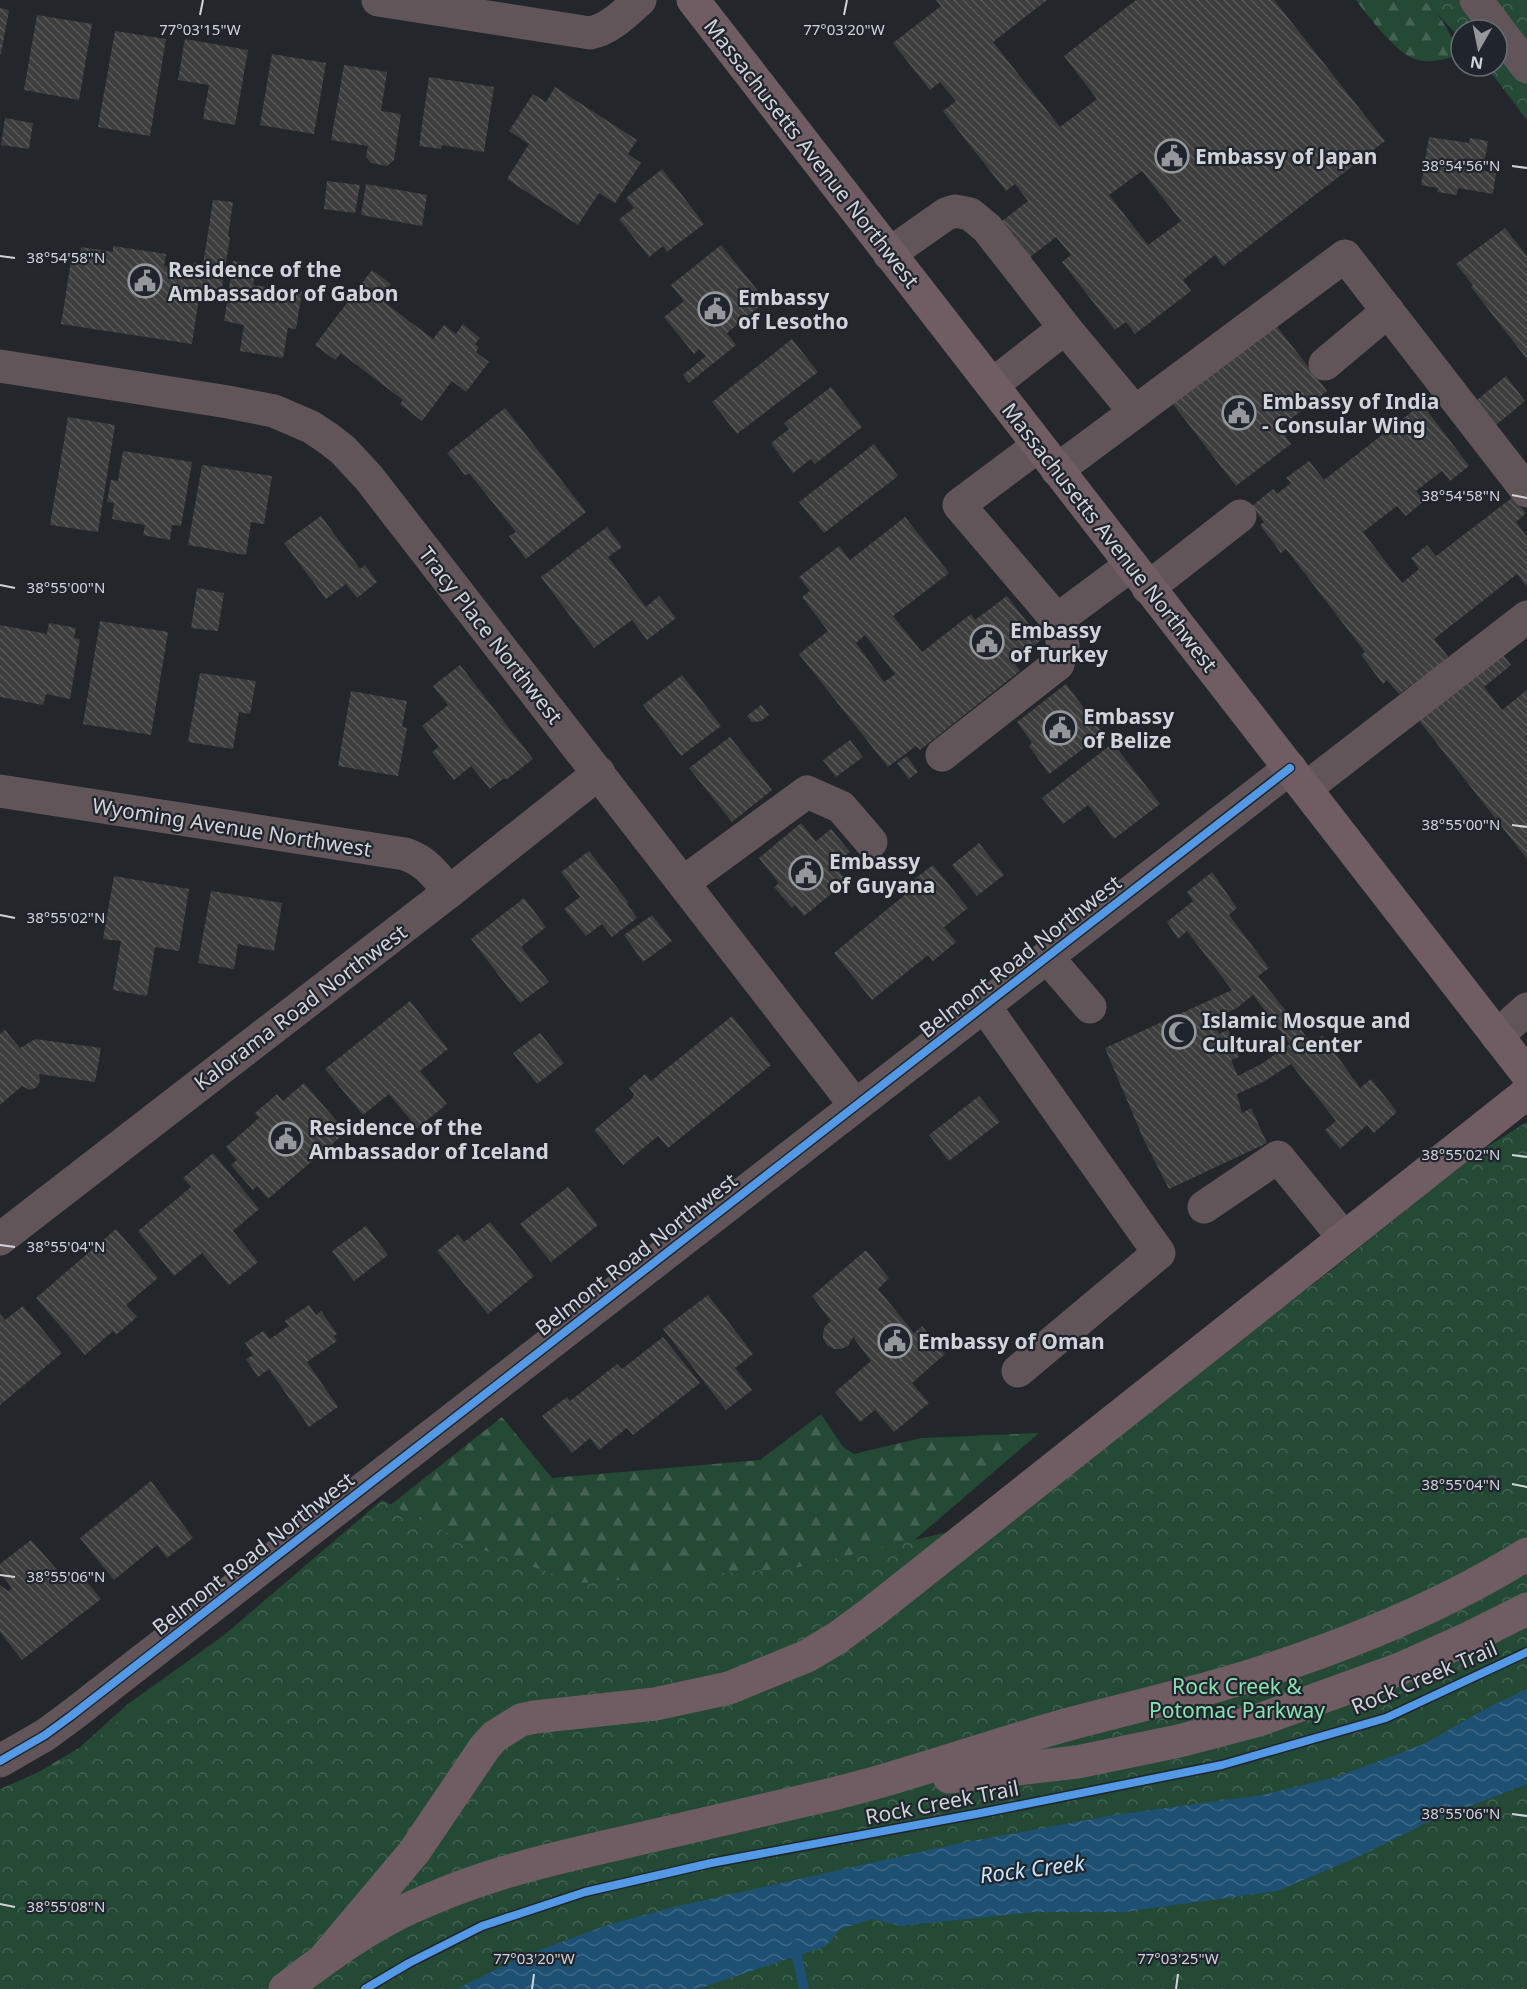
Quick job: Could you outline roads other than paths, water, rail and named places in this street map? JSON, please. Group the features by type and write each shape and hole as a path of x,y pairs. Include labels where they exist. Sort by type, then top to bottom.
{"main road":[{"name":"Massachusetts Avenue Northwest","path":"693,0 1527,1074"},
{"path":"324,1959 414,1852 495,1736 521,1720 535,1717 655,1704 729,1688 807,1656 837,1638 1527,1093"},
{"path":"285,1989 324,1959 374,1927 423,1901 510,1870 870,1786 1071,1723 1212,1687 1341,1643 1459,1592 1527,1554"},
{"path":"870,1786 1077,1762 1179,1741 1259,1720 1400,1669 1527,1609"}],"street":[{"path":"378,0 590,33 608,27 640,0"},
{"path":"1476,0 1527,67"},
{"path":"889,254 946,214 955,211 970,214 987,228 1065,328 1135,412"},
{"path":"942,755 1058,664 1063,645 1057,620 959,505 1135,412 1345,256 1527,491"},
{"path":"1325,364 1388,310"},
{"path":"992,386 1065,328"},
{"name":"Tracy Place Northwest","path":"0,366 251,406 293,418 330,439 344,450 369,478 599,772 855,1105"},
{"path":"1057,620 1139,577 1240,516"},
{"name":"Belmont Road Northwest","path":"0,1761 45,1735 81,1709 1047,957 1527,617"},
{"name":"Kalorama Road Northwest","path":"0,1239 449,892 599,772"},
{"name":"Wyoming Avenue Northwest","path":"0,790 405,854 418,858 425,864 449,892"},
{"path":"684,882 807,792 841,807 871,842"},
{"path":"1047,957 1090,1007"},
{"path":"985,1007 1159,1254 1018,1371"},
{"path":"1497,1036 1527,1009"},
{"path":"1204,1207 1278,1156 1344,1238"}],"water":[{"name":"Rock Creek","path":"1527,1689 1527,1784 1426,1823 1362,1855 1277,1891 1123,1912 1033,1912 900,1926 873,1919 840,1929 826,1946 698,1989 457,1989 523,1956 608,1925 674,1907 956,1844 1114,1815 1263,1795 1339,1776 1424,1744 1489,1707"}],"waterway":[{"path":"796,1945 804,1989"}],"place":[{"name":"Embassy of Japan","path":"1172,156"},
{"name":"Residence of the Ambassador of Gabon","path":"145,281"},
{"name":"Embassy of Lesotho","path":"715,309"},
{"name":"Embassy of India - Consular Wing","path":"1239,413"},
{"name":"Embassy of Turkey","path":"987,642"},
{"name":"Embassy of Belize","path":"1060,728"},
{"name":"Embassy of Guyana","path":"806,873"},
{"name":"Islamic Mosque and Cultural Center","path":"1179,1032"},
{"name":"Residence of the Ambassador of Iceland","path":"286,1139"},
{"name":"Embassy of Oman","path":"895,1341"}],"park label":[{"name":"Rock Creek & Potomac Parkway","path":"1237,1698"}]}
